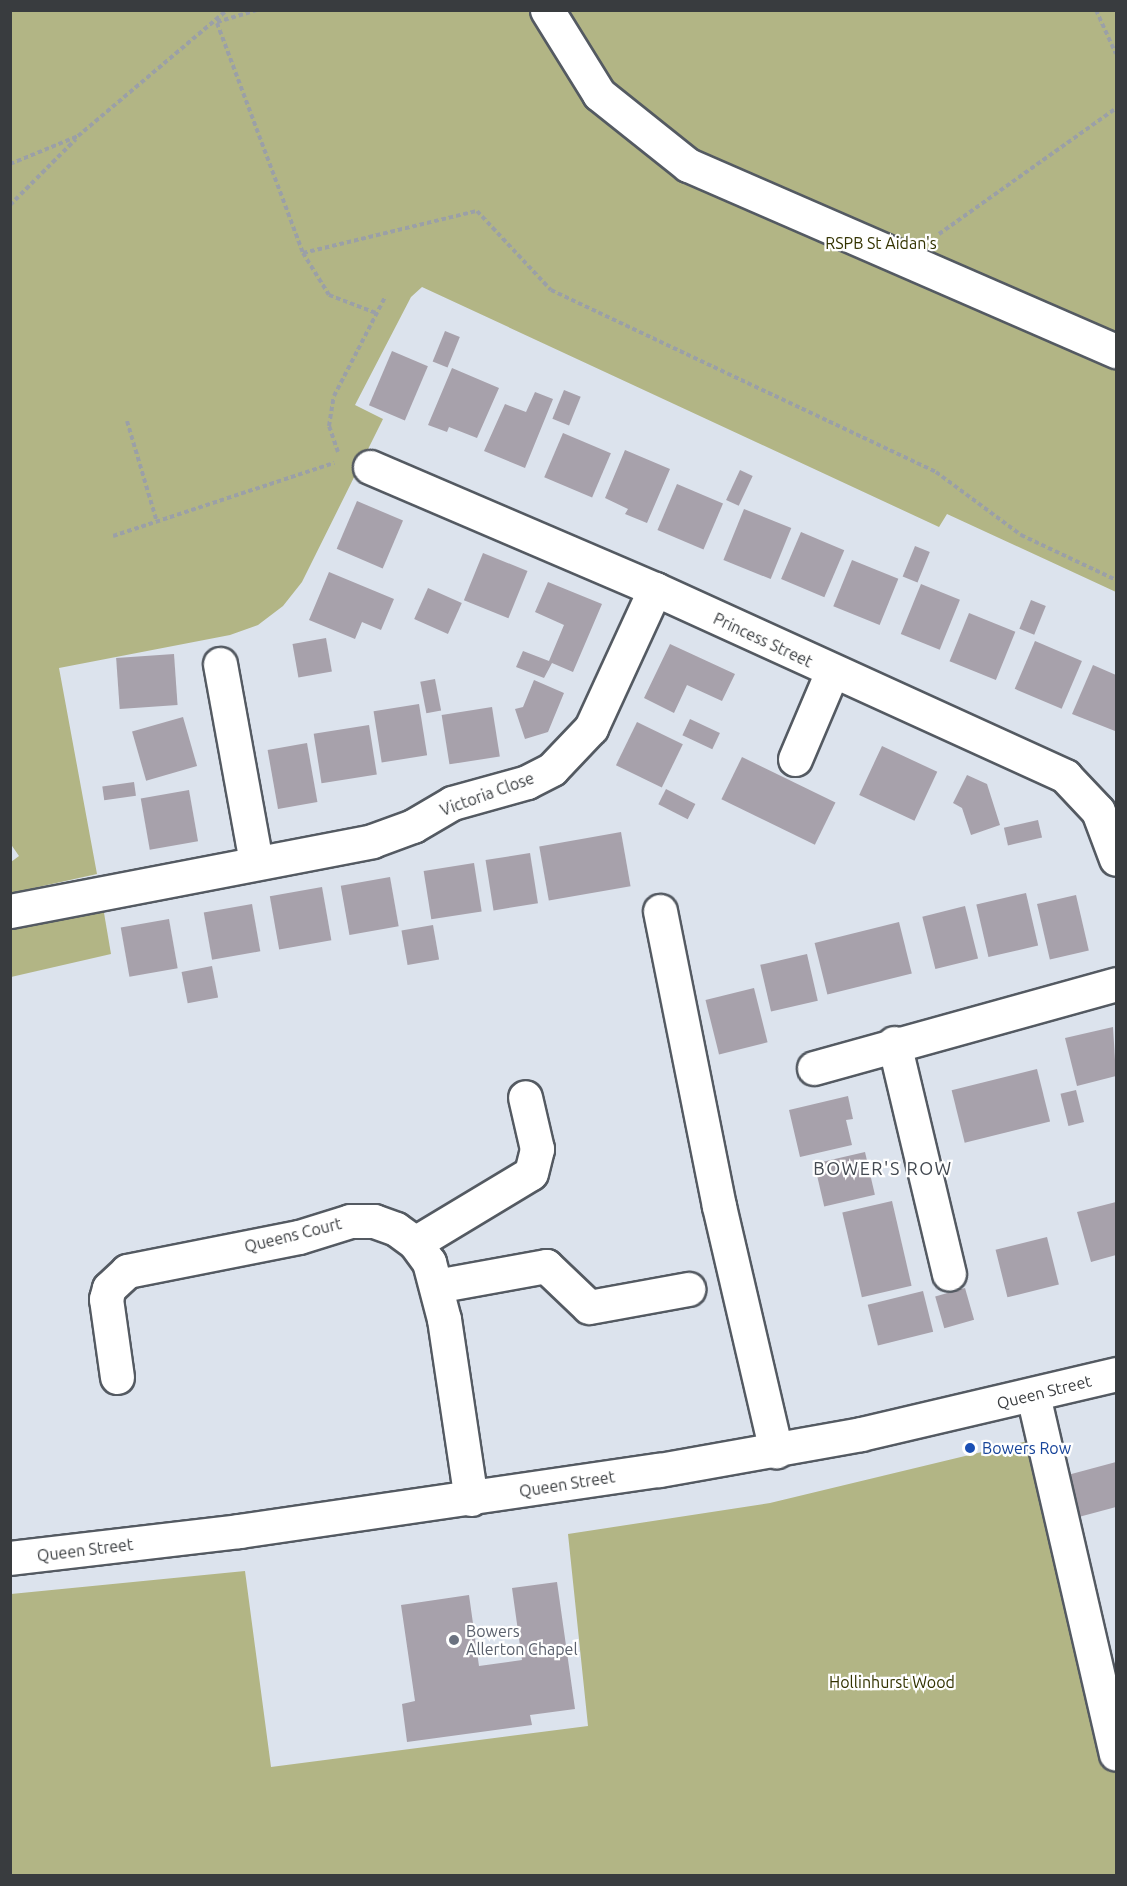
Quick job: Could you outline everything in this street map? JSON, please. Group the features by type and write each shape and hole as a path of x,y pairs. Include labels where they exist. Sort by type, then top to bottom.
{"street":[{"path":"547,10 599,94 688,165 1116,351"},
{"name":"Princess Street","path":"369,467 655,589 832,672 1065,776 1098,811 1116,859"},
{"name":"Victoria Close","path":"10,911 372,841 412,825 452,803 527,782 552,769 591,728 655,589"},
{"path":"220,664 256,863"},
{"path":"795,759 832,672"},
{"path":"660,911 719,1206 776,1450"},
{"path":"814,1068 894,1043 1116,984"},
{"path":"894,1043 949,1274"},
{"path":"415,1243 531,1173 537,1149 525,1097"},
{"name":"Queens Court","path":"117,1377 106,1299 113,1283 127,1271 299,1237 350,1221 381,1224 415,1243 429,1262 436,1286 471,1499"},
{"path":"436,1286 546,1266 589,1307 688,1289"},
{"name":"Queen Street","path":"10,1558 471,1499 776,1450 1033,1395 1116,1374"},
{"path":"1033,1395 1116,1754"}],"path":[{"path":"10,205 78,136 217,23 227,10"},
{"path":"217,23 257,10"},
{"path":"1096,10 1116,54"},
{"path":"217,23 303,253 329,295 376,313"},
{"path":"904,259 1116,108"},
{"path":"10,164 78,136"},
{"path":"303,253 477,211 550,290 936,472 1021,536 1116,580"},
{"path":"113,536 340,461 329,426 334,396 385,297"},
{"path":"127,421 158,522"}],"green space":[{"name":"RSPB St Aidan's","path":"10,11 1116,11 1116,592 947,514 939,527 422,287 411,297 355,405 383,419 302,582 283,606 258,625 230,635 59,668 97,874 11,893 11,862 19,856 10,843"},
{"path":"103,907 111,954 11,977 10,927"},
{"name":"Hollinhurst Wood","path":"1032,1440 1116,1769 1116,1875 11,1876 11,1594 245,1571 271,1767 588,1726 568,1534 770,1503"}],"building":[{"path":"445,331 460,337 447,368 433,362"},
{"path":"392,351 428,366 405,421 369,405"},
{"path":"452,368 499,388 477,438 449,427 447,432 428,425"},
{"path":"564,390 581,397 569,425 552,419"},
{"path":"535,392 553,399 525,468 484,451 505,404 526,412"},
{"path":"563,433 611,453 592,498 544,477"},
{"path":"625,450 670,469 647,523 625,514 628,509 605,498"},
{"path":"740,470 753,476 739,506 726,500"},
{"path":"677,484 723,504 703,550 657,530"},
{"path":"357,501 403,521 383,568 337,549"},
{"path":"744,509 791,528 771,579 723,560"},
{"path":"801,532 844,550 824,597 781,579"},
{"path":"915,546 930,552 917,583 903,577"},
{"path":"483,553 528,571 508,618 464,600"},
{"path":"852,560 898,579 880,625 833,606"},
{"path":"329,572 394,599 381,630 362,622 355,639 309,620"},
{"path":"548,582 602,604 573,672 552,663 544,678 516,667 523,651 549,661 564,625 535,612"},
{"path":"921,584 960,600 940,650 901,634"},
{"path":"428,588 462,603 448,634 414,619"},
{"path":"1031,600 1046,606 1034,635 1019,629"},
{"path":"969,613 1015,632 996,680 950,661"},
{"path":"326,638 332,671 298,677 293,644"},
{"path":"1035,641 1082,661 1062,709 1015,689"},
{"path":"670,644 735,674 722,701 687,685 674,713 644,698"},
{"path":"174,654 178,705 120,709 116,658"},
{"path":"1093,665 1116,675 1115,731 1072,714"},
{"path":"435,679 441,710 426,713 420,682"},
{"path":"534,680 564,693 548,732 525,739 515,709 523,707"},
{"path":"419,704 427,755 382,763 374,711"},
{"path":"492,707 500,756 449,764 442,715"},
{"path":"183,717 197,766 146,781 132,732"},
{"path":"690,719 720,733 712,749 682,735"},
{"path":"637,722 683,744 662,787 616,765"},
{"path":"369,725 377,774 322,783 314,734"},
{"path":"307,743 317,802 278,809 268,750"},
{"path":"882,746 937,772 914,821 859,795"},
{"path":"742,757 835,803 815,845 721,799"},
{"path":"967,775 987,784 1000,825 971,835 962,808 953,803"},
{"path":"134,782 136,796 104,800 102,786"},
{"path":"666,789 695,804 688,819 658,804"},
{"path":"189,790 198,841 150,850 141,799"},
{"path":"1038,820 1042,838 1008,845 1004,828"},
{"path":"621,832 631,886 549,901 539,846"},
{"path":"530,853 538,903 494,910 486,860"},
{"path":"474,863 482,911 431,919 424,871"},
{"path":"390,877 399,926 349,935 341,886"},
{"path":"322,887 331,940 279,949 270,896"},
{"path":"1026,893 1038,946 988,957 976,904"},
{"path":"1076,895 1089,951 1050,960 1037,904"},
{"path":"252,904 260,951 212,960 204,913"},
{"path":"965,906 978,958 935,969 922,917"},
{"path":"169,919 178,968 129,977 121,928"},
{"path":"899,922 912,973 827,994 815,943"},
{"path":"433,925 439,959 408,965 401,931"},
{"path":"807,954 818,1001 771,1012 760,965"},
{"path":"212,966 218,997 188,1003 182,972"},
{"path":"754,988 768,1042 719,1054 705,1000"},
{"path":"1113,1027 1116,1076 1077,1086 1065,1038"},
{"path":"1037,1069 1050,1121 965,1143 952,1090"},
{"path":"1076,1090 1084,1122 1068,1126 1060,1094"},
{"path":"848,1096 853,1119 846,1120 852,1145 800,1157 789,1110"},
{"path":"865,1152 875,1195 824,1207 814,1164"},
{"path":"892,1201 912,1286 862,1297 842,1212"},
{"path":"1116,1202 1116,1255 1091,1262 1077,1212"},
{"path":"1047,1237 1059,1285 1007,1297 996,1250"},
{"path":"965,1288 974,1320 944,1328 935,1297"},
{"path":"923,1291 933,1332 878,1346 868,1305"},
{"path":"1116,1462 1116,1507 1075,1518 1064,1476"},
{"path":"557,1582 575,1709 530,1715 532,1725 407,1742 402,1704 415,1701 401,1605 469,1595 479,1666 522,1660 512,1588"}],"place":[{"name":"Bowers Row","path":"970,1448"},
{"name":"Bowers Allerton Chapel","path":"454,1640"}],"district":[{"name":"BOWER'S ROW","path":"883,1168"}]}
